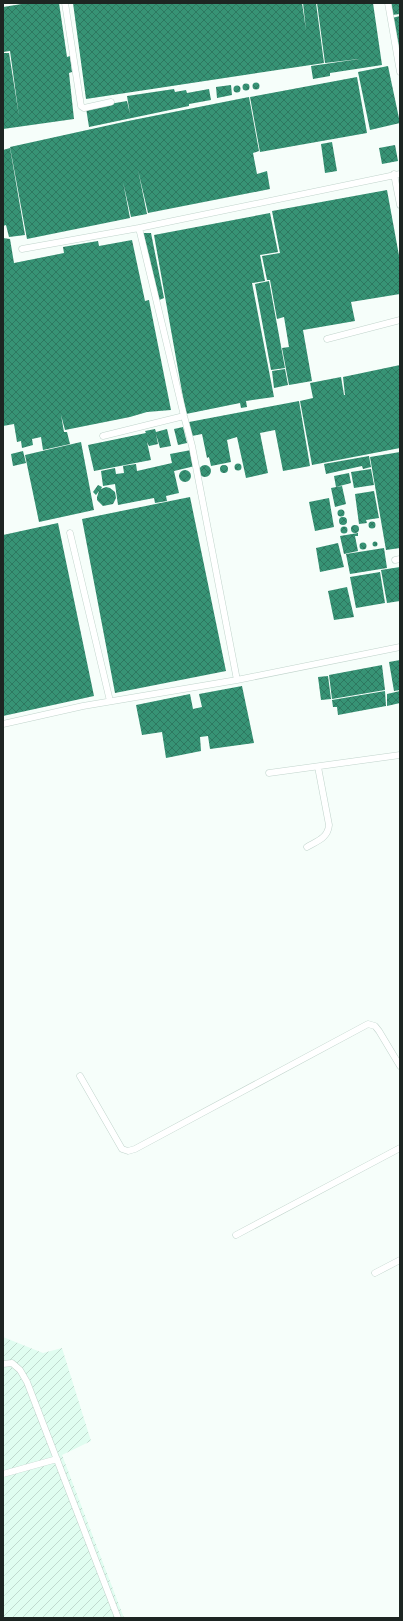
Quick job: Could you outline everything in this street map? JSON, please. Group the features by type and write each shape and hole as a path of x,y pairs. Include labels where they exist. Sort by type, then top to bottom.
{"lane":[{"path":"65,3 81,106 84,108 111,102"},
{"path":"388,3 400,72"},
{"path":"22,249 139,228 397,174 400,205"},
{"path":"139,228 192,446 237,680"},
{"path":"327,339 400,320"},
{"path":"103,436 184,416"},
{"path":"70,533 110,701"},
{"path":"3,724 83,706 237,680 400,647"},
{"path":"269,773 400,755"},
{"path":"307,847 325,836 328,832 329,825 318,767"},
{"path":"80,1076 122,1149 128,1151 135,1149 368,1024 375,1026 379,1030 400,1066"},
{"path":"236,1234 400,1148"},
{"path":"375,1273 400,1260"},
{"path":"3,1364 12,1363 20,1370 23,1376 57,1459 118,1618"},
{"path":"3,1474 57,1459"}],"shaded area":[{"path":"3,1337 43,1353 62,1348 91,1441 62,1455 124,1618 3,1618"}],"building":[{"path":"28,3 59,3 67,57 70,56 72,72 69,73 74,119 3,129 3,53 9,53 19,116 10,51 3,52 3,7"},
{"path":"73,3 302,3 306,30 303,3 316,3 324,63 86,99"},
{"path":"317,3 373,3 382,65 330,73 330,76 313,79 311,66 359,59 325,63"},
{"path":"390,3 400,3 400,14 392,15"},
{"path":"400,16 400,52 399,52 392,18"},
{"path":"388,66 400,123 370,130 358,72"},
{"path":"357,77 367,133 260,152 250,97"},
{"path":"256,83 259,86 256,89 253,86"},
{"path":"246,84 249,87 246,90 243,87"},
{"path":"231,85 232,95 217,98 216,87"},
{"path":"237,85 241,89 237,93 233,89"},
{"path":"174,89 175,92 186,90 187,93 209,89 211,100 89,127 86,108 127,101 130,114 127,96"},
{"path":"249,97 259,151 253,153 257,174 267,171 270,189 148,213 138,170 147,214 131,217 123,182 130,218 27,239 10,147 128,121"},
{"path":"332,142 337,171 325,173 321,144"},
{"path":"395,145 398,161 382,164 379,148"},
{"path":"10,148 25,235 9,237 6,225 3,226 3,150"},
{"path":"387,190 400,261 400,294 351,302 355,321 303,330 312,381 289,385 282,348 289,347 284,317 277,319 270,280 267,280 262,256 280,253 272,211"},
{"path":"270,213 278,252 260,255 265,281 252,283 274,397 246,401 247,407 241,408 240,403 186,414 154,235"},
{"path":"142,233 151,233 164,298 157,301"},
{"path":"3,238 10,239 14,263 64,253 63,247 98,241 99,246 132,240 145,301 149,300 171,410 147,412 130,417 65,430 61,415 64,432 67,432 70,444 43,450 41,437 32,439 33,445 22,448 21,441 17,442 14,424 3,426"},
{"path":"269,281 285,368 271,370 255,284"},
{"path":"400,365 400,448 312,465 300,401 313,398 310,383 341,377 345,395 343,377"},
{"path":"285,369 288,385 274,388 272,371"},
{"path":"299,401 310,466 283,471 275,430 260,433 268,473 246,478 237,437 227,440 231,462 211,466 209,457 207,458 202,434 192,436 189,422"},
{"path":"183,427 187,443 178,445 174,429"},
{"path":"155,429 156,432 167,429 171,446 160,448 156,434 158,444 149,446 147,442 151,460 94,471 88,445 146,433 145,431"},
{"path":"81,442 94,510 39,522 25,455"},
{"path":"191,450 195,466 174,471 179,493 166,496 167,501 155,503 154,498 118,505 115,484 103,486 101,471 115,468 116,474 124,473 123,466 136,464 137,471 172,463 170,454"},
{"path":"23,451 26,463 13,466 11,454"},
{"path":"400,452 400,548 386,550 370,457"},
{"path":"369,456 371,467 363,469 362,466 326,474 324,464"},
{"path":"238,463 241,464 241,470 238,471 235,470 234,467 235,464"},
{"path":"205,465 209,467 211,471 209,475 205,477 201,475 199,471 201,467"},
{"path":"224,465 227,466 227,472 224,473 221,472 220,469 221,466"},
{"path":"371,469 374,485 354,488 351,472"},
{"path":"185,470 189,472 191,476 189,480 185,482 181,480 179,476 181,472"},
{"path":"349,473 351,483 336,487 334,476"},
{"path":"98,485 102,487 101,489 106,487 115,492 116,498 113,504 103,506 97,500 99,491 96,495 93,492"},
{"path":"342,486 346,504 335,507 331,488"},
{"path":"374,491 379,518 366,520 367,523 359,524 355,494"},
{"path":"190,497 226,671 115,693 82,519"},
{"path":"329,498 334,527 315,531 309,502"},
{"path":"341,509 344,510 344,516 341,517 338,516 337,513 338,510"},
{"path":"343,517 346,518 346,524 343,525 340,524 339,521 340,518"},
{"path":"372,521 375,522 375,528 372,529 369,528 368,525 369,522"},
{"path":"58,523 94,696 3,716 3,535"},
{"path":"355,525 358,526 358,532 355,533 352,532 351,529 352,526"},
{"path":"344,526 347,527 347,533 344,534 341,533 340,530 341,527"},
{"path":"358,533 358,536 355,536 358,551 344,554 340,536"},
{"path":"363,542 366,543 366,549 363,550 360,549 359,546 360,543"},
{"path":"373,542 377,542 377,546 373,546"},
{"path":"338,543 344,567 320,572 316,548"},
{"path":"384,548 387,568 350,574 346,554"},
{"path":"400,567 400,601 387,603 381,570"},
{"path":"380,572 385,603 356,608 350,577"},
{"path":"347,587 354,617 334,620 328,591"},
{"path":"400,660 400,690 394,691 389,662"},
{"path":"382,665 385,690 332,699 329,675"},
{"path":"328,676 331,699 321,700 318,677"},
{"path":"242,686 254,743 210,749 208,736 200,737 201,751 166,758 162,732 142,735 136,705 190,694 193,709 202,707 199,694"},
{"path":"385,691 386,706 338,715 337,707 333,707 332,700"},
{"path":"400,691 400,703 387,706 387,694"}]}
